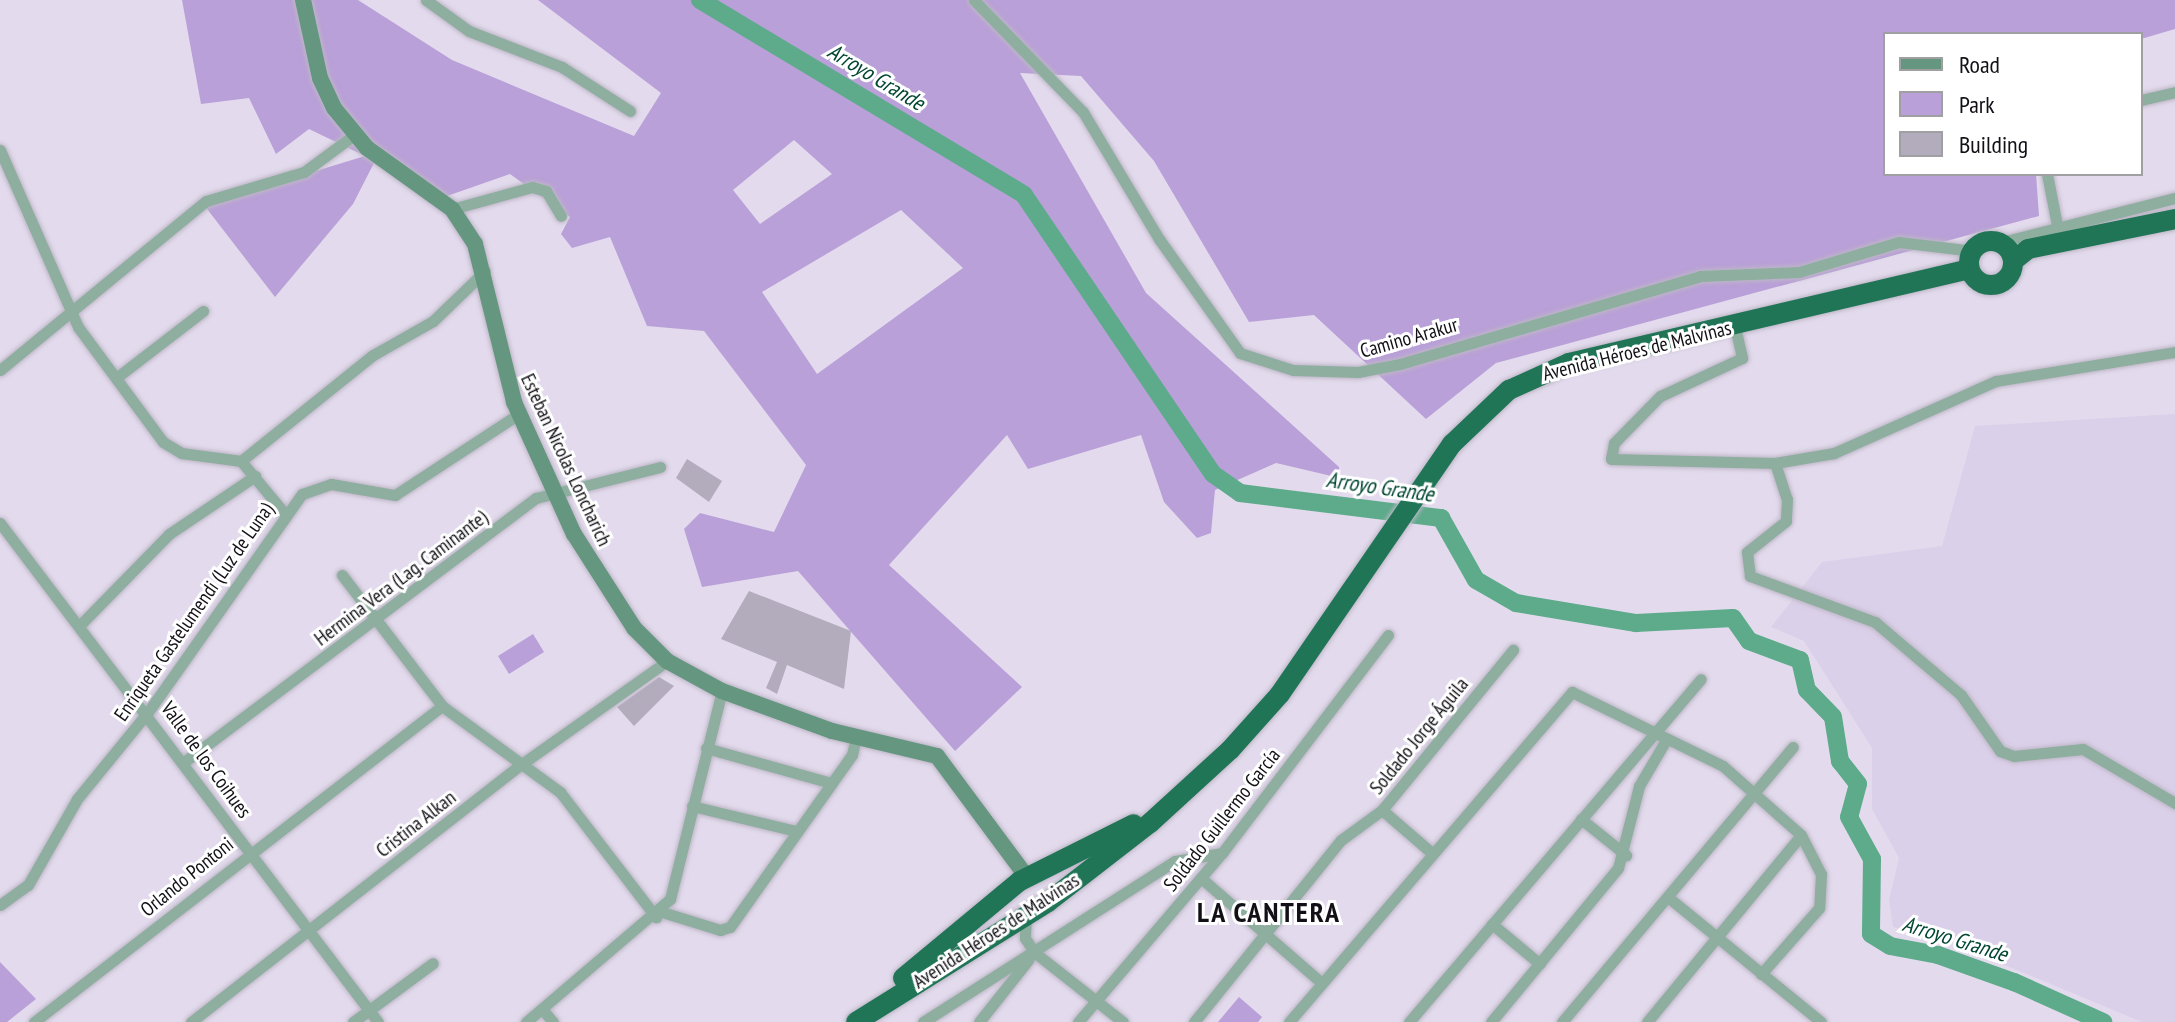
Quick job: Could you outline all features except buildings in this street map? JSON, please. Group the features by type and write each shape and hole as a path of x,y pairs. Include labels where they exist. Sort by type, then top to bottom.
{"highway":[{"name":"Avenida Héroes de Malvinas","path":"1969,260 1975,280 1991,282 2014,272 2017,258 2028,249 2175,219"},
{"name":"Avenida Héroes de Malvinas","path":"856,1022 1048,902 1169,804 1256,724 1378,554 1436,467 1482,410 1524,381 1569,363 1735,327 1969,260 1994,244"},
{"path":"1994,244 2006,246 2017,258"},
{"name":"Avenida Héroes de Malvinas","path":"840,1022 916,968 1002,894 1030,876 1169,804"},
{"path":"1030,876 1045,883 1048,902"},
{"path":"981,909 983,925 1000,933"}],"street":[{"name":"Esteban Nicolas Loncharich","path":"303,0 320,78 354,135 452,209 485,270 506,379 519,414 554,491 609,592 667,661 722,691 856,736 937,756 1012,860 1030,876"},
{"path":"426,0 469,31 562,67 630,111"},
{"name":"Camino Arakur","path":"974,0 1083,112 1159,239 1240,353 1293,370 1358,372 1400,364 1700,276 1799,272 1899,242 1969,260"},
{"path":"2143,100 2175,92"},
{"path":"0,370 206,201 304,172 354,135"},
{"path":"0,150 71,311 116,378 174,450 241,461 285,514"},
{"path":"2047,176 2057,225"},
{"path":"452,209 532,187 546,191 561,216"},
{"name":"Avenida Héroes de Malvinas","path":"1994,244 2057,225 2175,198"},
{"path":"241,461 373,355 433,321 485,270"},
{"path":"116,378 203,311"},
{"path":"1735,327 1742,358 1660,396 1610,455 1615,461 1775,463 1834,453 1996,381 2175,352"},
{"name":"Enriqueta Gastelumendi (Luz de Luna)","path":"0,905 28,885 77,799 148,712 285,514 317,486 395,495 519,414"},
{"path":"1775,463 1787,499 1786,521 1747,552 1750,576 1875,622 1961,695 2000,751 2014,756 2083,749 2175,803"},
{"name":"Hermina Vera (Lag. Caminante)","path":"184,762 536,498 554,491 660,467"},
{"path":"80,625 169,534 255,476"},
{"name":"Valle de los Coihues","path":"0,523 148,712 378,1022"},
{"path":"342,575 442,706 523,763 569,802 659,914 725,930 852,755 856,736"},
{"name":"Soldado Guillermo García","path":"1078,1022 1222,853 1388,635"},
{"name":"Soldado Jorge Águila","path":"1194,1022 1341,840 1382,810 1513,650"},
{"name":"Cristina Alkan","path":"191,1022 523,763 667,661"},
{"path":"1409,1022 1701,679"},
{"path":"526,1022 659,914 722,691"},
{"path":"1289,1022 1572,692 1653,734 1711,759 1755,791 1801,835 1821,874 1819,908 1761,974"},
{"name":"Orlando Pontoni","path":"34,1022 250,849 442,706"},
{"path":"1491,1022 1626,855 1639,786 1666,740"},
{"path":"1562,1022 1793,747"},
{"path":"706,748 831,783"},
{"path":"692,806 796,831"},
{"path":"1382,810 1433,854"},
{"path":"1581,819 1626,855"},
{"path":"1647,1022 1801,835"},
{"path":"923,1022 1175,861 1222,853"},
{"path":"1002,894 1012,860"},
{"path":"1201,878 1322,983"},
{"path":"1669,898 1821,1022"},
{"path":"1027,915 1025,938 1034,952 1123,1022"},
{"path":"1492,924 1540,964"},
{"path":"1000,933 1025,938"},
{"path":"979,1022 1034,952"},
{"path":"353,1022 433,963"},
{"path":"542,1009 553,1022"}],"shaded area":[{"path":"2175,414 2175,1022 2142,1022 1942,939 1893,927 1889,900 1899,858 1872,809 1872,748 1804,641 1771,627 1822,562 1942,546 1975,426"}],"green space":[{"path":"182,0 358,0 452,60 634,136 661,93 538,0 2175,0 2175,29 2143,38 2143,32 1883,32 1883,176 2036,176 2039,216 1496,363 1426,419 1314,315 1249,322 1154,161 1081,76 1020,73 1146,293 1339,467 1340,478 1276,463 1215,490 1211,533 1197,538 1164,502 1141,435 1028,469 1007,435 889,565 1022,687 955,751 798,571 702,587 684,529 700,513 774,532 806,465 704,331 647,326 610,237 572,248 561,234 570,217 510,174 447,196 375,161 353,204 275,297 204,205 365,156 309,129 276,154 249,98 201,104","holes":["794,140 832,174 760,224 733,190","901,210 963,268 817,374 762,292"]},
{"path":"533,634 544,652 509,674 498,656"},
{"path":"0,962 36,999 7,1022 0,1022"},
{"path":"1239,997 1262,1017 1258,1022 1218,1022"}],"waterway":[{"name":"Arroyo Grande","path":"700,0 1024,195 1213,474 1240,493 1441,518 1476,580 1516,603 1636,623 1733,618 1749,641 1800,660 1807,690 1833,717 1840,761 1858,784 1849,817 1872,859 1871,934 1890,946 1938,955 2014,982 2103,1022"}],"district":[{"name":"LA CANTERA","path":"1269,912"}]}
